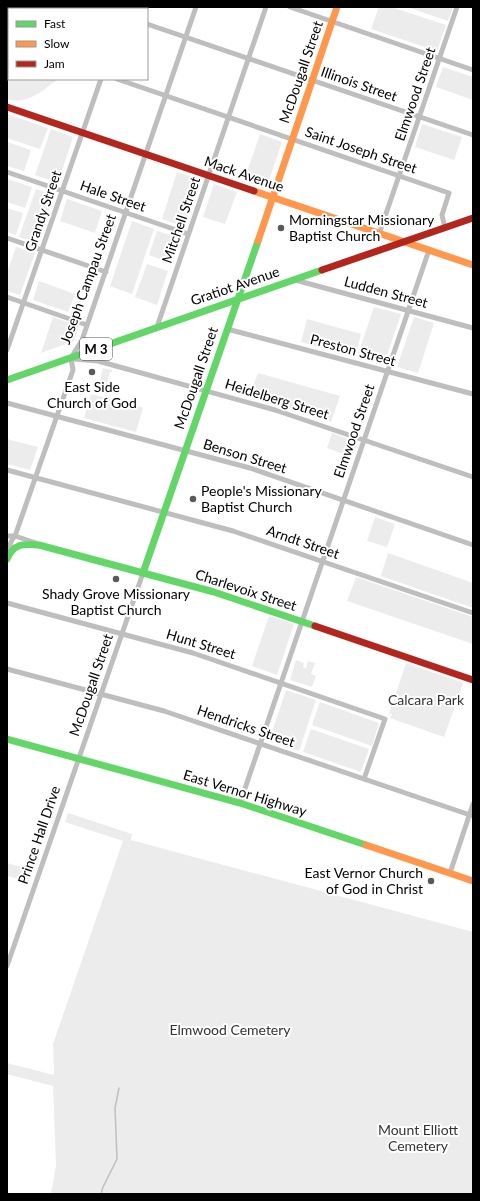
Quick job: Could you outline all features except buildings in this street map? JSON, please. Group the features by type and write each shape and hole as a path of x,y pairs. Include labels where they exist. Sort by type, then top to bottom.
{"street":[{"name":"Joseph Campau Street","path":"8,556 10,543 15,536 73,370 71,358 82,340 196,7"},
{"name":"Mitchell Street","path":"157,328 266,7"},
{"path":"290,7 473,70"},
{"name":"McDougall Street","path":"79,758 238,300 337,7"},
{"name":"Elmwood Street","path":"379,234 457,7"},
{"name":"Illinois Street","path":"148,24 473,135"},
{"name":"Grandy Street","path":"7,350 100,80"},
{"name":"Saint Joseph Street","path":"120,80 449,193 442,215 445,228"},
{"name":"Mack Avenue","path":"7,107 473,265"},
{"name":"Hale Street","path":"7,172 188,234"},
{"name":"Gratiot Avenue","path":"7,380 473,218"},
{"path":"7,238 106,272"},
{"name":"Elmwood Street","path":"240,803 429,250"},
{"name":"Ludden Street","path":"294,280 473,328"},
{"path":"7,297 87,325"},
{"name":"Preston Street","path":"227,329 473,394"},
{"name":"Heidelberg Street","path":"71,358 98,361 275,410 473,476"},
{"name":"Benson Street","path":"7,403 250,468 473,545"},
{"name":"Arndt Street","path":"7,470 233,531 473,612"},
{"name":"Charlevoix Street","path":"7,536 15,536 39,545 206,589 473,680"},
{"path":"8,556 14,547 19,545 39,545"},
{"name":"Hunt Street","path":"7,603 193,653 385,719 364,779"},
{"name":"Hendricks Street","path":"7,669 164,711 471,816"},
{"name":"East Vernor Highway","path":"7,739 240,803 473,881"},
{"name":"Prince Hall Drive","path":"7,966 79,758"},
{"path":"450,873 471,816 473,804"}],"green space":[{"path":"379,7 391,7 446,25 437,51 371,29"},
{"path":"407,7 453,7 448,21"},
{"path":"8,34 8,80 57,80 34,96 22,100 7,99"},
{"path":"443,67 473,77 473,100 436,87"},
{"path":"7,114 48,128 40,149 7,138"},
{"path":"422,124 462,137 454,160 415,147"},
{"path":"51,129 73,137 58,183 35,175"},
{"path":"260,134 282,142 266,189 244,181"},
{"path":"7,142 31,150 24,171 7,166"},
{"path":"177,172 200,179 184,227 162,219"},
{"path":"7,179 32,187 25,208 7,202"},
{"path":"214,184 237,192 225,224 203,217"},
{"path":"36,189 54,195 37,243 19,237"},
{"path":"67,199 102,211 95,233 60,221"},
{"path":"7,208 23,213 16,235 7,232"},
{"path":"132,221 154,229 132,294 110,286"},
{"path":"157,231 180,238 171,263 149,255"},
{"path":"16,247 35,253 20,295 7,291 7,273"},
{"path":"147,264 168,271 157,305 135,297"},
{"path":"39,281 75,294 68,312 33,300"},
{"path":"374,307 401,314 384,364 357,357"},
{"path":"53,317 79,326 74,341 41,353"},
{"path":"414,317 434,323 418,373 397,367"},
{"path":"307,319 361,334 355,357 301,342"},
{"path":"103,368 112,370 112,372 110,372 104,393 97,391"},
{"path":"258,373 340,396 331,422 249,396"},
{"path":"91,394 143,408 136,432 84,418"},
{"path":"332,433 357,442 352,457 327,448"},
{"path":"7,439 38,447 30,470 7,464"},
{"path":"375,517 395,524 387,547 367,541"},
{"path":"388,553 473,583 473,608 381,576"},
{"path":"356,577 473,617 473,644 347,601"},
{"path":"269,616 294,624 277,675 252,666"},
{"path":"296,660 304,663 303,667 306,669 308,661 315,663 311,674 316,676 312,687 290,680"},
{"name":"Calcara Park","path":"406,663 463,683 444,737 390,718 392,714 389,714"},
{"path":"286,690 316,700 299,751 269,741"},
{"path":"320,702 379,723 372,746 312,725"},
{"path":"311,729 369,749 361,772 303,752"},
{"name":"Elmwood Cemetery","path":"68,813 132,834 131,840 473,932 473,1194 51,1194 56,1166 53,1086 7,1074 7,1063 54,1075 53,1044 123,841 65,822"},
{"path":"7,863 32,870 28,881 7,876"}],"waterway":[{"path":"101,1194 117,1159 115,1108 119,1088"}],"traffic: fast":[{"path":"143,573 258,241"},
{"path":"7,380 322,270"},
{"path":"7,559 16,547 24,545 39,545 214,592 315,626"},
{"path":"7,739 240,803 366,845"}],"traffic: slow":[{"path":"258,241 337,7"},
{"path":"254,191 473,265"},
{"path":"366,845 473,881"}],"traffic: jam":[{"path":"7,107 254,191"},
{"path":"322,270 473,218"},
{"path":"315,626 473,680"}],"place":[{"name":"Morningstar Missionary Baptist Church","path":"281,228"},
{"name":"East Side Church of God","path":"92,372"},
{"name":"People's Missionary Baptist Church","path":"193,499"},
{"name":"Shady Grove Missionary Baptist Church","path":"116,579"},
{"name":"East Vernor Church of God in Christ","path":"431,881"}],"park label":[{"name":"Mount Elliott Cemetery","path":"418,1138"}]}
